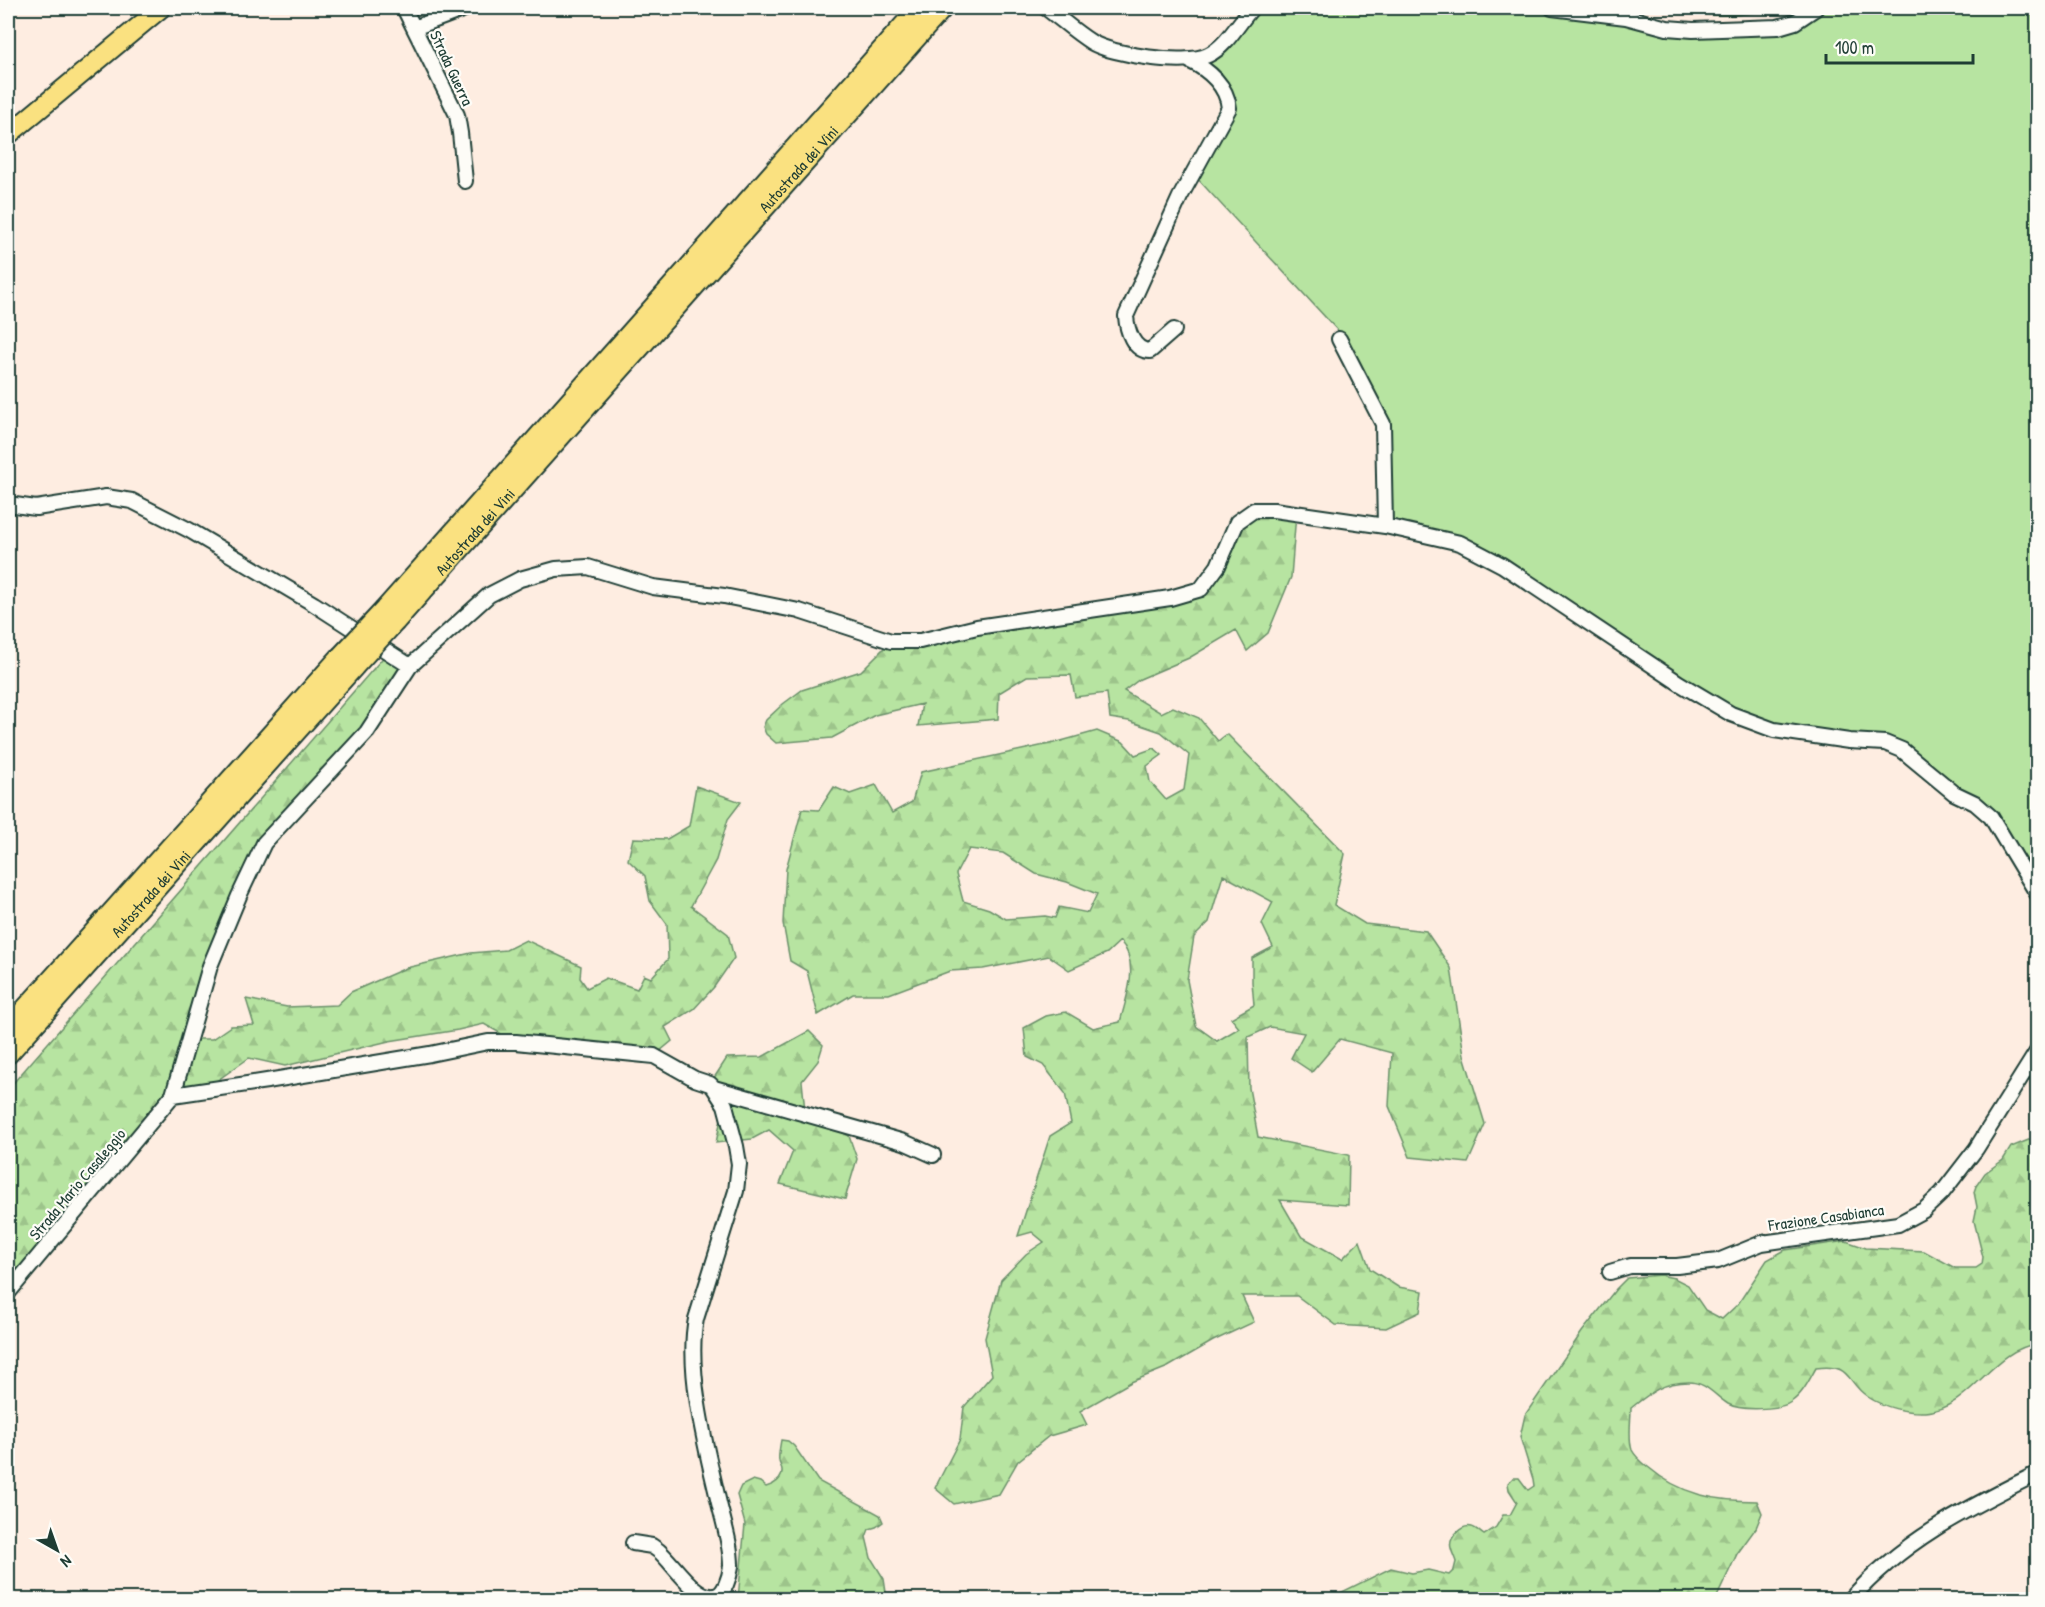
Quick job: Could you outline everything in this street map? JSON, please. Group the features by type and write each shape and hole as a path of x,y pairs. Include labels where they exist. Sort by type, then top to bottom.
{"highway":[{"name":"Autostrada dei Vini","path":"891,53 920,8"},
{"name":"Autostrada dei Vini","path":"8,1053 348,662 891,53 942,8"},
{"name":"Autostrada dei Vini","path":"8,1029 348,662"}],"main road":[{"path":"8,135 161,8"}],"street":[{"name":"Strada Guerra","path":"404,8 457,115 465,180"},
{"path":"414,28 467,8"},
{"path":"1046,8 1091,42 1110,51 1190,61 1205,68 1228,99 1229,108 1180,197 1126,316 1128,333 1145,351 1150,351 1174,330"},
{"path":"1190,61 1209,55 1221,45 1252,8"},
{"path":"1552,8 1626,17 1667,28 1693,30 1778,27 1794,22 1816,8"},
{"path":"1339,339 1383,424 1385,526"},
{"path":"8,504 36,508 106,497 132,501 189,530 314,604 410,666"},
{"path":"633,1543 652,1546 659,1551 700,1593 713,1597 720,1594 730,1573 730,1550 712,1474 693,1364 692,1337 696,1319 736,1191 739,1164 730,1119 722,1097 710,1084 695,1079 654,1056 516,1042 488,1042 418,1056 173,1095 210,966 264,843 367,732 410,666 489,595 520,579 556,569 588,567 653,587 724,596 799,611 854,631 891,641 920,640 977,627 1170,598 1201,589 1218,566 1237,522 1254,510 1274,510 1385,526 1461,543 1502,565 1669,676 1731,714 1774,730 1849,741 1885,743 1902,750 1954,793 1975,803 1991,817 2037,896"},
{"name":"Frazione Casabianca","path":"1610,1272 1630,1266 1677,1266 1718,1261 1762,1243 1898,1224 1924,1210 1942,1193 1976,1149 2037,1050"},
{"path":"714,1088 904,1142 933,1155"},
{"name":"Strada Mario Casaleggio","path":"8,1293 173,1095"},
{"path":"1850,1599 1904,1548 1955,1516 2037,1473"}],"green space":[{"path":"1252,8 1552,8 1667,28 1778,27 1816,8 2037,8 2037,895 1991,817 1902,750 1849,741 1731,714 1460,543 1385,526 1383,424 1338,331 1195,176 1232,109 1207,65 1209,55"},
{"path":"1650,8 1769,8 1756,12 1726,15"},
{"path":"1254,510 1296,513 1291,577 1268,633 1247,651 1236,630 1189,658 1140,679 1124,691 1161,713 1173,707 1199,718 1218,741 1227,734 1345,854 1334,905 1365,924 1426,931 1451,968 1464,1055 1485,1124 1468,1163 1410,1157 1389,1106 1392,1053 1340,1039 1312,1072 1291,1058 1304,1033 1270,1027 1248,1037 1249,1088 1258,1137 1349,1155 1348,1205 1280,1200 1301,1236 1342,1259 1360,1241 1370,1269 1398,1287 1423,1291 1420,1312 1386,1328 1336,1325 1297,1296 1242,1296 1254,1322 1213,1341 1168,1367 1131,1382 1080,1411 1087,1425 1049,1436 1018,1461 999,1494 954,1504 935,1488 960,1439 964,1407 992,1375 985,1338 1001,1280 1026,1254 1044,1242 1032,1232 1018,1236 1050,1136 1071,1123 1065,1093 1043,1065 1027,1057 1024,1028 1046,1016 1066,1012 1093,1028 1120,1022 1130,980 1129,959 1120,941 1107,953 1069,970 1049,956 983,969 950,971 889,994 853,994 818,1015 807,971 790,961 783,923 786,869 802,809 819,810 834,787 850,794 876,785 892,813 912,802 921,772 1054,743 1097,731 1123,742 1135,755 1154,748 1162,755 1147,766 1150,782 1166,800 1184,790 1189,755 1161,732 1129,721 1110,718 1107,693 1075,697 1071,675 1027,676 999,693 998,719 918,726 922,704 875,715 832,738 776,743 766,734 763,727 766,720 802,690 861,671 891,641 1200,589 1225,548","holes":["969,849 1003,853 1036,874 1067,882 1097,894 1088,913 1059,907 1055,918 1045,916 1006,919 989,909 963,901 956,874","1223,875 1273,902 1262,924 1273,947 1252,958 1254,1005 1231,1018 1239,1028 1217,1041 1196,1026 1187,980 1194,937 1209,922"]},
{"path":"388,652 410,666 367,732 264,843 210,966 189,1039 212,1039 231,1026 254,1025 246,999 287,1007 337,1005 351,992 406,968 471,953 506,950 526,940 581,966 580,978 587,988 606,978 637,989 644,975 651,978 668,959 667,924 650,901 645,876 628,860 633,838 667,839 689,826 696,786 741,802 728,819 716,860 691,906 728,934 734,958 714,987 694,1009 665,1027 672,1041 654,1056 516,1042 484,1024 389,1041 285,1066 249,1058 205,1089 173,1095 8,1293 8,1089"},
{"path":"809,1031 823,1045 818,1061 802,1081 805,1111 849,1136 857,1159 845,1199 780,1184 793,1151 769,1130 752,1139 716,1143 725,1099 710,1084 727,1058 762,1057"},
{"path":"2037,1132 2037,1344 2021,1348 2007,1356 1956,1400 1941,1408 1925,1412 1895,1409 1868,1397 1843,1371 1828,1367 1816,1368 1799,1395 1786,1405 1778,1407 1750,1409 1734,1406 1700,1384 1689,1382 1664,1386 1631,1408 1632,1450 1660,1476 1686,1490 1713,1498 1757,1501 1762,1513 1756,1528 1737,1554 1716,1599 1336,1599 1340,1593 1391,1568 1412,1573 1428,1570 1449,1575 1454,1570 1456,1562 1451,1544 1454,1536 1460,1530 1472,1527 1484,1535 1496,1527 1503,1515 1510,1515 1517,1502 1509,1490 1508,1483 1513,1478 1519,1478 1528,1490 1534,1486 1520,1437 1525,1415 1582,1332 1627,1278 1660,1275 1674,1278 1688,1285 1705,1310 1722,1319 1738,1304 1767,1260 1785,1250 1846,1241 1866,1248 1924,1251 1955,1268 1976,1268 1982,1264 1983,1257 1974,1221 1977,1207 1974,1192 1976,1186 1985,1173 2003,1160 2011,1147 2031,1139"},
{"path":"781,1440 788,1441 794,1446 818,1481 880,1515 883,1522 869,1529 866,1537 871,1558 884,1579 887,1599 782,1600 774,1597 738,1599 745,1524 737,1495 741,1486 753,1480 766,1487 779,1479 782,1473 779,1463"}]}
